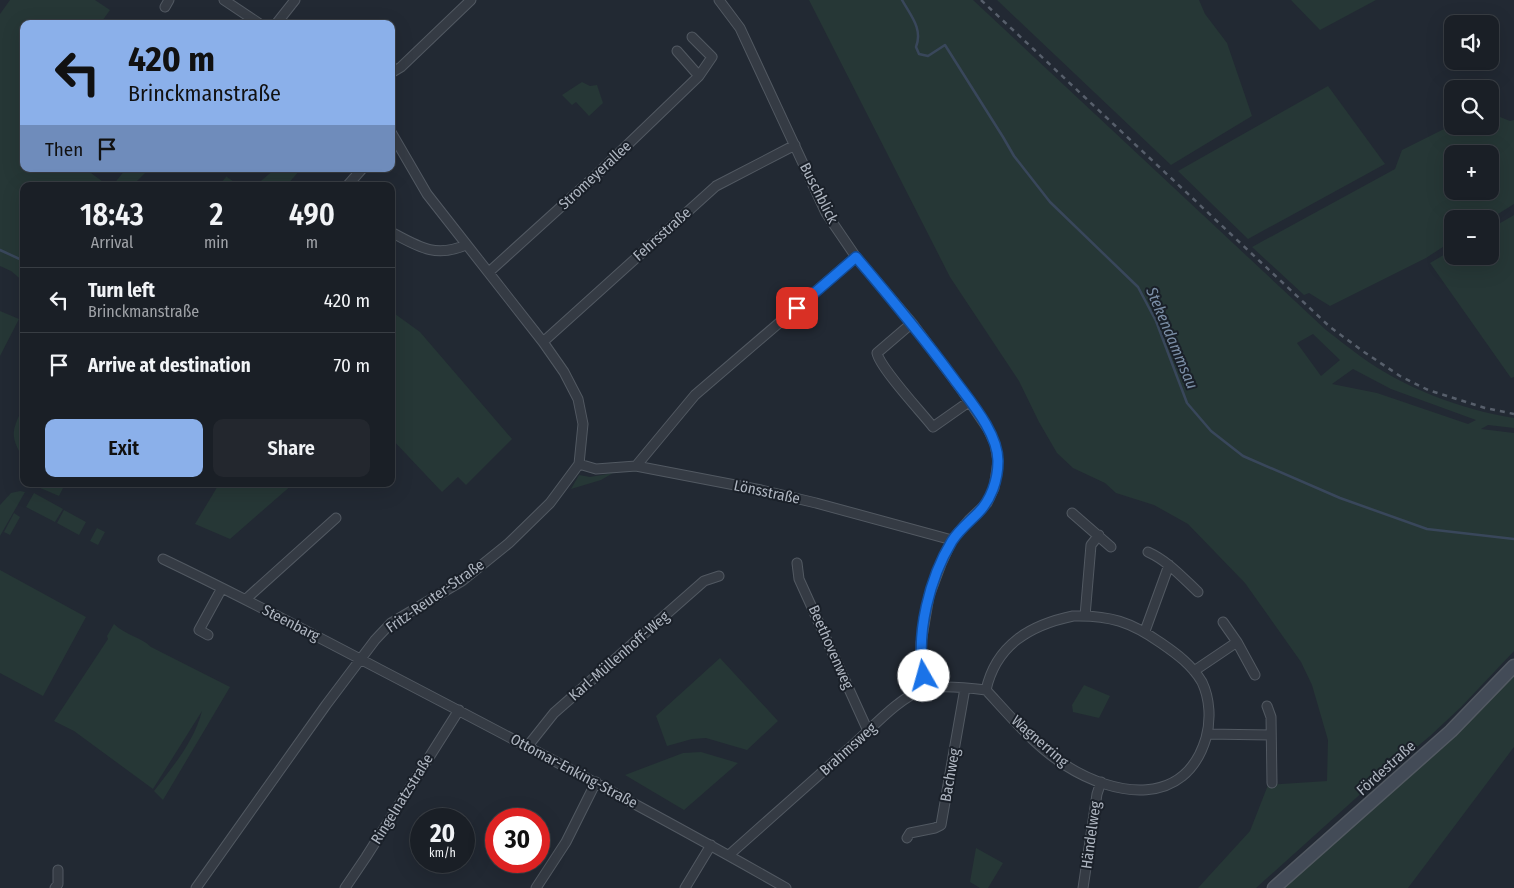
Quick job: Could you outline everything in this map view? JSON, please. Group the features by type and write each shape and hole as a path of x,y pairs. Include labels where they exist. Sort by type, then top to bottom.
{"main road":[{"name":"Fördestraße","path":"1274,888 1432,748 1514,666"}],"street":[{"path":"224,0 254,20"},
{"path":"279,20 295,0"},
{"path":"395,71 401,67 463,4 471,0"},
{"name":"Buschblick","path":"719,0 740,28 826,213 856,257 912,323 970,401 995,444 998,461 994,488 987,503 952,540 932,587 921,643 921,663 927,688"},
{"name":"Stromeyerallee","path":"489,272 700,76 712,57 692,37"},
{"path":"677,51 700,76"},
{"path":"395,139 427,194 543,342 564,372 578,399 583,424 579,464"},
{"name":"Fehrsstraße","path":"543,342 716,186 795,145"},
{"path":"351,182 359,172"},
{"path":"395,234 417,246 435,251 452,251 466,245"},
{"path":"636,466 695,395 856,257"},
{"path":"912,323 877,353 878,358 889,373 934,427 970,401"},
{"name":"Lönsstraße","path":"579,464 596,469 636,466 761,490 952,540"},
{"name":"Fritz-Reuter-Straße","path":"196,888 361,658 391,623 462,580 509,542 550,503 579,464"},
{"path":"1072,513 1111,547"},
{"path":"246,599 336,518"},
{"path":"1086,616 1091,545 1099,535"},
{"path":"1148,552 1158,556 1198,592"},
{"name":"Steenbarg","path":"162,559 199,575 361,658"},
{"name":"Beethovenweg","path":"797,562 800,579 868,731"},
{"path":"1145,631 1169,565"},
{"name":"Karl-Müllenhoff-Weg","path":"527,747 554,713 704,581 719,576"},
{"path":"208,635 199,630 222,588"},
{"name":"Wagnerring","path":"1073,616 1086,616 1120,621 1145,631 1175,652 1194,671 1202,683 1208,698 1207,734 1204,744 1184,775 1177,781 1149,790 1129,790 1081,774 1051,755 986,690 992,667 1006,649 1047,622 1073,616"},
{"path":"1223,622 1237,642 1255,676"},
{"path":"1194,671 1237,642"},
{"name":"Ottomar-Enking-Straße","path":"361,658 596,782 786,888"},
{"name":"Brahmsweg","path":"729,855 906,699 927,688 986,690"},
{"name":"Bachweg","path":"907,838 910,834 941,825 965,688"},
{"path":"1267,706 1271,717 1272,783"},
{"name":"Ringelnatzstraße","path":"345,888 459,710"},
{"path":"1207,734 1271,735"},
{"path":"536,888 566,842 596,782"},
{"name":"Händelweg","path":"1083,888 1097,794 1101,782"},
{"path":"685,888 711,845"},
{"path":"55,888 58,884 58,870"}],"shaded area":[{"path":"10,0 95,0 110,10 103,20 20,20 20,172 89,172 103,182 20,182 20,279 11,271 0,266 0,14"},
{"path":"809,0 973,0 1326,330 1360,356 1394,378 1413,387 1453,403 1514,418 1514,428 1488,425 1481,429 1514,433 1514,651 1461,707 1430,736 1366,789 1256,888 1198,888 1250,831 1268,785 1327,781 1328,740 1312,685 1301,662 1245,583 1188,524 1154,505 1116,493 1105,483 1073,468 1057,453 1019,381 950,277","holes":["1313,334 1340,360 1321,376 1297,343","1353,369 1391,389 1476,420 1468,424 1377,393 1332,384"]},
{"path":"997,0 1199,0 1205,14 1227,43 1252,116 1171,165"},
{"path":"1291,0 1376,0 1320,30"},
{"path":"582,82 590,86 597,85 603,103 589,116 576,102 572,105 562,95"},
{"path":"1328,86 1385,164 1248,239 1178,171"},
{"path":"1499,117 1510,121 1514,120 1514,204 1499,213 1499,210 1444,210 1444,246 1426,258 1330,306 1309,293 1304,295 1252,247 1395,169 1402,150 1444,129 1444,135 1499,135"},
{"path":"124,172 146,172 136,182 115,182"},
{"path":"271,172 298,172 290,182 260,182"},
{"path":"227,176 234,182 222,182"},
{"path":"1514,215 1514,377 1511,378 1430,263 1444,255 1444,265 1499,265 1499,224"},
{"path":"0,311 19,319 0,356"},
{"path":"395,314 420,332 512,439 466,485 458,477 442,492 395,442"},
{"path":"20,414 20,453 14,438"},
{"path":"613,473 601,480 571,489 579,475 590,477"},
{"path":"38,487 64,487 59,496"},
{"path":"217,487 290,487 230,539 195,524"},
{"path":"25,492 0,536 0,505 11,493"},
{"path":"34,493 63,509 55,522 26,507"},
{"path":"64,510 86,522 79,535 57,523"},
{"path":"14,513 20,517 10,535 4,532"},
{"path":"97,528 105,532 98,545 90,541"},
{"path":"0,570 86,617 43,696 0,673"},
{"path":"114,624 151,647 230,687 163,800 154,791 194,733 202,711 153,789 74,731 54,721 108,639 107,636"},
{"path":"720,658 778,721 747,750 706,738 692,739 667,746 656,716"},
{"path":"1514,672 1514,747 1408,888 1284,888 1430,756"},
{"path":"1084,685 1110,696 1099,718 1073,712 1072,705"},
{"path":"701,752 738,763 684,810 625,775 683,753"},
{"path":"976,848 1003,863 988,888 980,888 970,882"}],"waterway":[{"name":"Stekendammsau","path":"902,0 917,28 918,40 916,47 919,54 928,56 945,45 1014,156 1050,202 1138,287 1156,321 1187,403 1211,431 1243,456 1340,498 1427,529 1514,539"},
{"path":"0,250 20,259"}],"railway":[{"path":"981,0 1330,327 1400,376 1428,390 1485,408 1514,414"}],"route":[{"path":"797,308 856,257 926,340 970,401 995,444 998,461 994,488 987,503 952,540 930,594 921,643 921,663 924,676"}]}
